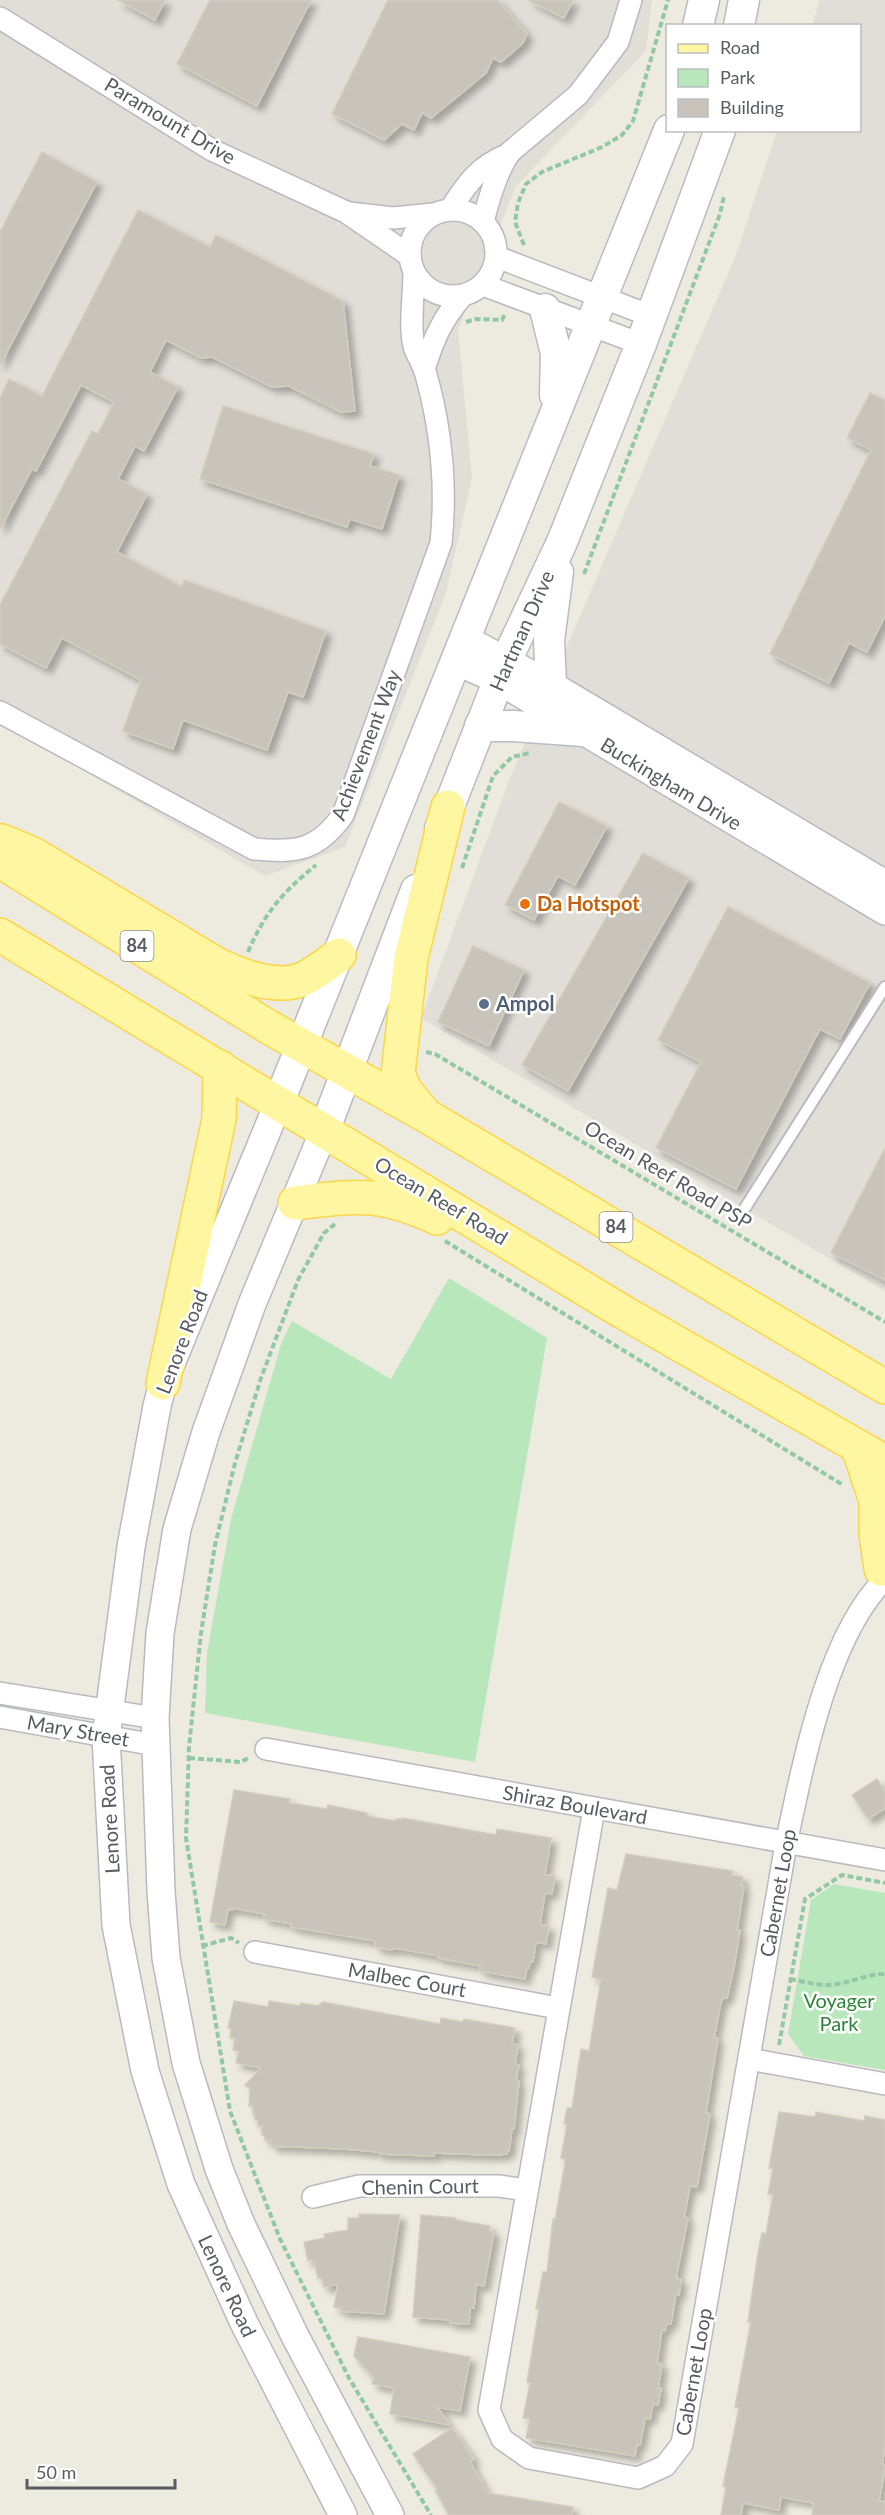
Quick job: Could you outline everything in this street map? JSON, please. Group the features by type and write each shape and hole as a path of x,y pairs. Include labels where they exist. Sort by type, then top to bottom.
{"main road":[{"path":"698,24 704,0"},
{"path":"739,24 744,0"},
{"path":"278,1104 668,132"},
{"name":"Hartman Drive","path":"324,1131 345,1069 502,670 562,542 641,344 719,132"},
{"path":"545,309 556,353 554,416"},
{"path":"551,685 549,640 562,542"},
{"path":"480,726 583,731"},
{"path":"425,1115 405,1090 398,1074 411,958 448,807"},
{"path":"0,840 33,854 216,964 237,974 287,984 304,978 339,955"},
{"name":"84","path":"0,861 301,1045 425,1115 885,1387"},
{"name":"Ocean Reef Road","path":"0,935 623,1312 872,1454"},
{"path":"163,1383 219,1119 220,1067"},
{"path":"295,1203 357,1196 396,1201 484,1240 564,1287 623,1312"},
{"path":"872,1454 876,1533 882,1573"}],"street":[{"path":"483,222 488,199 501,166 510,153 578,95 618,42 631,0"},
{"name":"Paramount Drive","path":"0,18 212,150 346,212 412,264"},
{"path":"442,212 466,212 483,222 494,238 497,257 492,272 483,285 463,295 441,294 425,286 412,264 412,239 420,224 442,212 468,181 491,161 510,153"},
{"name":"Paramount Drive","path":"346,212 393,218 442,212"},
{"path":"497,257 651,316"},
{"name":"Achievement Way","path":"0,712 254,849 285,852 310,845 330,834 343,815 441,543 444,507 443,466 424,369 414,345 412,264"},
{"path":"483,285 641,344"},
{"name":"Achievement Way","path":"424,369 434,338 446,314 463,295"},
{"name":"Buckingham Drive","path":"460,650 502,670 551,685 885,884"},
{"name":"Buckingham Drive","path":"502,670 583,731 885,911"},
{"name":"Lenore Road","path":"278,1104 163,1383 157,1406 131,1547 108,1725 116,1925 145,2071 181,2184 254,2344 343,2515"},
{"name":"Lenore Road","path":"324,1131 252,1304 206,1432 177,1529 160,1633 155,1718 161,1891 166,1958 192,2082 219,2169 241,2224 295,2337 390,2515"},
{"name":"Cabernet Loop","path":"594,1809 489,2410 502,2439 529,2458 638,2478 665,2466 682,2444 786,1844 802,1768 832,1667 882,1573"},
{"name":"Mary Street","path":"0,1694 108,1725 155,1745"},
{"name":"Mary Street","path":"0,1717 108,1725 155,1718"},
{"name":"Shiraz Boulevard","path":"266,1749 885,1860"},
{"name":"Malbec Court","path":"255,1953 558,2008"},
{"path":"749,2059 885,2084"},
{"name":"Chenin Court","path":"313,2197 359,2186 499,2186 527,2190"}],"lane":[{"path":"745,1208 885,987"}],"path":[{"name":"Ocean Reef Road PSP","path":"435,1054 885,1322"},
{"path":"338,1222 324,1233 298,1280 261,1378 235,1463 215,1545 201,1633 189,1758 186,1838 230,2111 280,2239 349,2378 431,2515"},
{"path":"189,1758 241,1762 266,1749"},
{"path":"778,2051 805,1899 842,1875 885,1883"},
{"path":"202,1946 231,1938 255,1953"},
{"path":"790,1979 819,1985 837,1984 871,1974 885,1974"}],"shaded area":[{"path":"0,0 652,0 646,51 516,186 458,330 472,478 446,593 345,847 265,876 0,722"},
{"path":"820,0 885,0 885,1291 421,1018 510,778 736,255 777,132 861,132 861,24 812,24"}],"green space":[{"path":"449,1278 547,1338 475,1762 205,1713 207,1653 231,1519 281,1344 292,1321 391,1379"},
{"name":"Voyager Park","path":"834,1884 885,1893 885,2070 804,2056 788,2034 811,1900"}],"building":[{"path":"118,0 165,0 155,20"},
{"path":"210,0 311,0 257,106 177,64"},
{"path":"388,0 497,0 527,34 523,43 501,62 493,58 486,73 431,118 422,113 414,130 402,124 384,140 332,114"},
{"path":"528,0 573,0 564,18"},
{"path":"42,152 97,182 0,365 0,232"},
{"path":"138,210 210,247 216,235 343,301 355,411 341,412 289,386 272,387 212,357 201,358 166,340 150,372 178,387 144,451 135,446 118,479 147,494 117,552 182,587 184,580 326,631 303,697 288,692 267,750 183,720 173,749 123,731 141,680 62,638 46,668 0,644 0,605 92,431 98,434 114,402 81,385 36,471 32,469 0,529 0,398 9,379 42,396"},
{"path":"870,393 885,400 885,616 867,652 849,643 829,683 770,654 871,450 847,438"},
{"path":"223,406 374,454 370,466 399,475 382,529 350,519 347,527 200,479"},
{"path":"559,802 607,826 575,885 558,876 534,920 505,905"},
{"path":"643,853 689,878 568,1091 522,1065"},
{"path":"728,907 870,983 840,1039 820,1029 736,1189 656,1148 701,1062 658,1040"},
{"path":"473,946 524,970 489,1046 438,1022"},
{"path":"885,1148 885,1280 831,1253"},
{"path":"877,1779 885,1791 885,1808 868,1819 852,1795"},
{"path":"234,1790 290,1799 289,1803 327,1809 328,1805 396,1821 402,1818 496,1835 497,1829 551,1838 545,1875 555,1876 552,1894 545,1893 540,1925 549,1926 546,1944 536,1942 533,1962 530,1961 529,1968 527,1967 525,1979 480,1971 481,1966 438,1958 439,1956 375,1947 376,1941 291,1927 292,1924 264,1919 265,1914 232,1908 232,1910 228,1909 225,1925 210,1922"},
{"path":"626,1854 733,1871 732,1875 743,1877 741,1885 744,1886 734,1967 727,1998 723,1998 721,2002 714,2038 718,2038 706,2113 710,2114 697,2187 690,2186 684,2217 688,2218 676,2278 681,2279 679,2295 676,2294 671,2324 667,2323 665,2331 662,2330 657,2363 662,2364 658,2405 653,2404 650,2419 645,2418 640,2445 637,2444 635,2456 526,2438 530,2419 523,2418 530,2383 527,2382 539,2309 536,2309 543,2272 547,2272 553,2219 555,2220 565,2163 565,2159 561,2158 567,2124 564,2124 567,2108 572,2108 581,2049 589,2051 601,1979 592,1977 608,1888 617,1890"},
{"path":"234,2001 268,2007 269,2001 300,2006 301,2003 318,2006 323,2002 440,2024 441,2018 463,2022 464,2019 515,2028 512,2044 518,2045 515,2064 519,2065 516,2080 519,2081 514,2129 512,2129 509,2151 507,2154 491,2155 434,2153 434,2156 272,2146 272,2140 265,2140 265,2135 262,2135 262,2126 258,2126 258,2119 255,2120 253,2106 249,2106 250,2089 245,2085 261,2068 236,2063 239,2051 233,2050 235,2038 230,2038 231,2028 228,2028"},
{"path":"779,2112 815,2117 816,2112 864,2121 865,2116 885,2120 885,2447 882,2464 885,2468 879,2501 885,2502 885,2515 812,2515 814,2503 781,2497 779,2510 743,2503 741,2515 721,2515 726,2487 723,2486 739,2408 735,2407 751,2322 748,2322 758,2253 762,2233 766,2234 773,2194 768,2194 773,2169 769,2168"},
{"path":"359,2214 400,2215 384,2314 341,2311 342,2308 334,2307 338,2284 324,2287 322,2278 318,2278 314,2260 308,2261 304,2242 325,2238 324,2234 348,2230 348,2218 359,2218"},
{"path":"421,2215 456,2218 456,2220 490,2226 489,2231 494,2232 484,2286 476,2284 474,2308 470,2308 469,2324 413,2317"},
{"path":"358,2337 470,2357 460,2411 437,2407 450,2425 390,2414 394,2388 372,2384 374,2378 354,2356"},
{"path":"452,2428 474,2459 470,2461 487,2493 573,2507 572,2515 449,2515 435,2490 437,2489 413,2454"}],"place":[{"name":"Da Hotspot","path":"525,904"},
{"name":"Ampol","path":"484,1004"}]}
